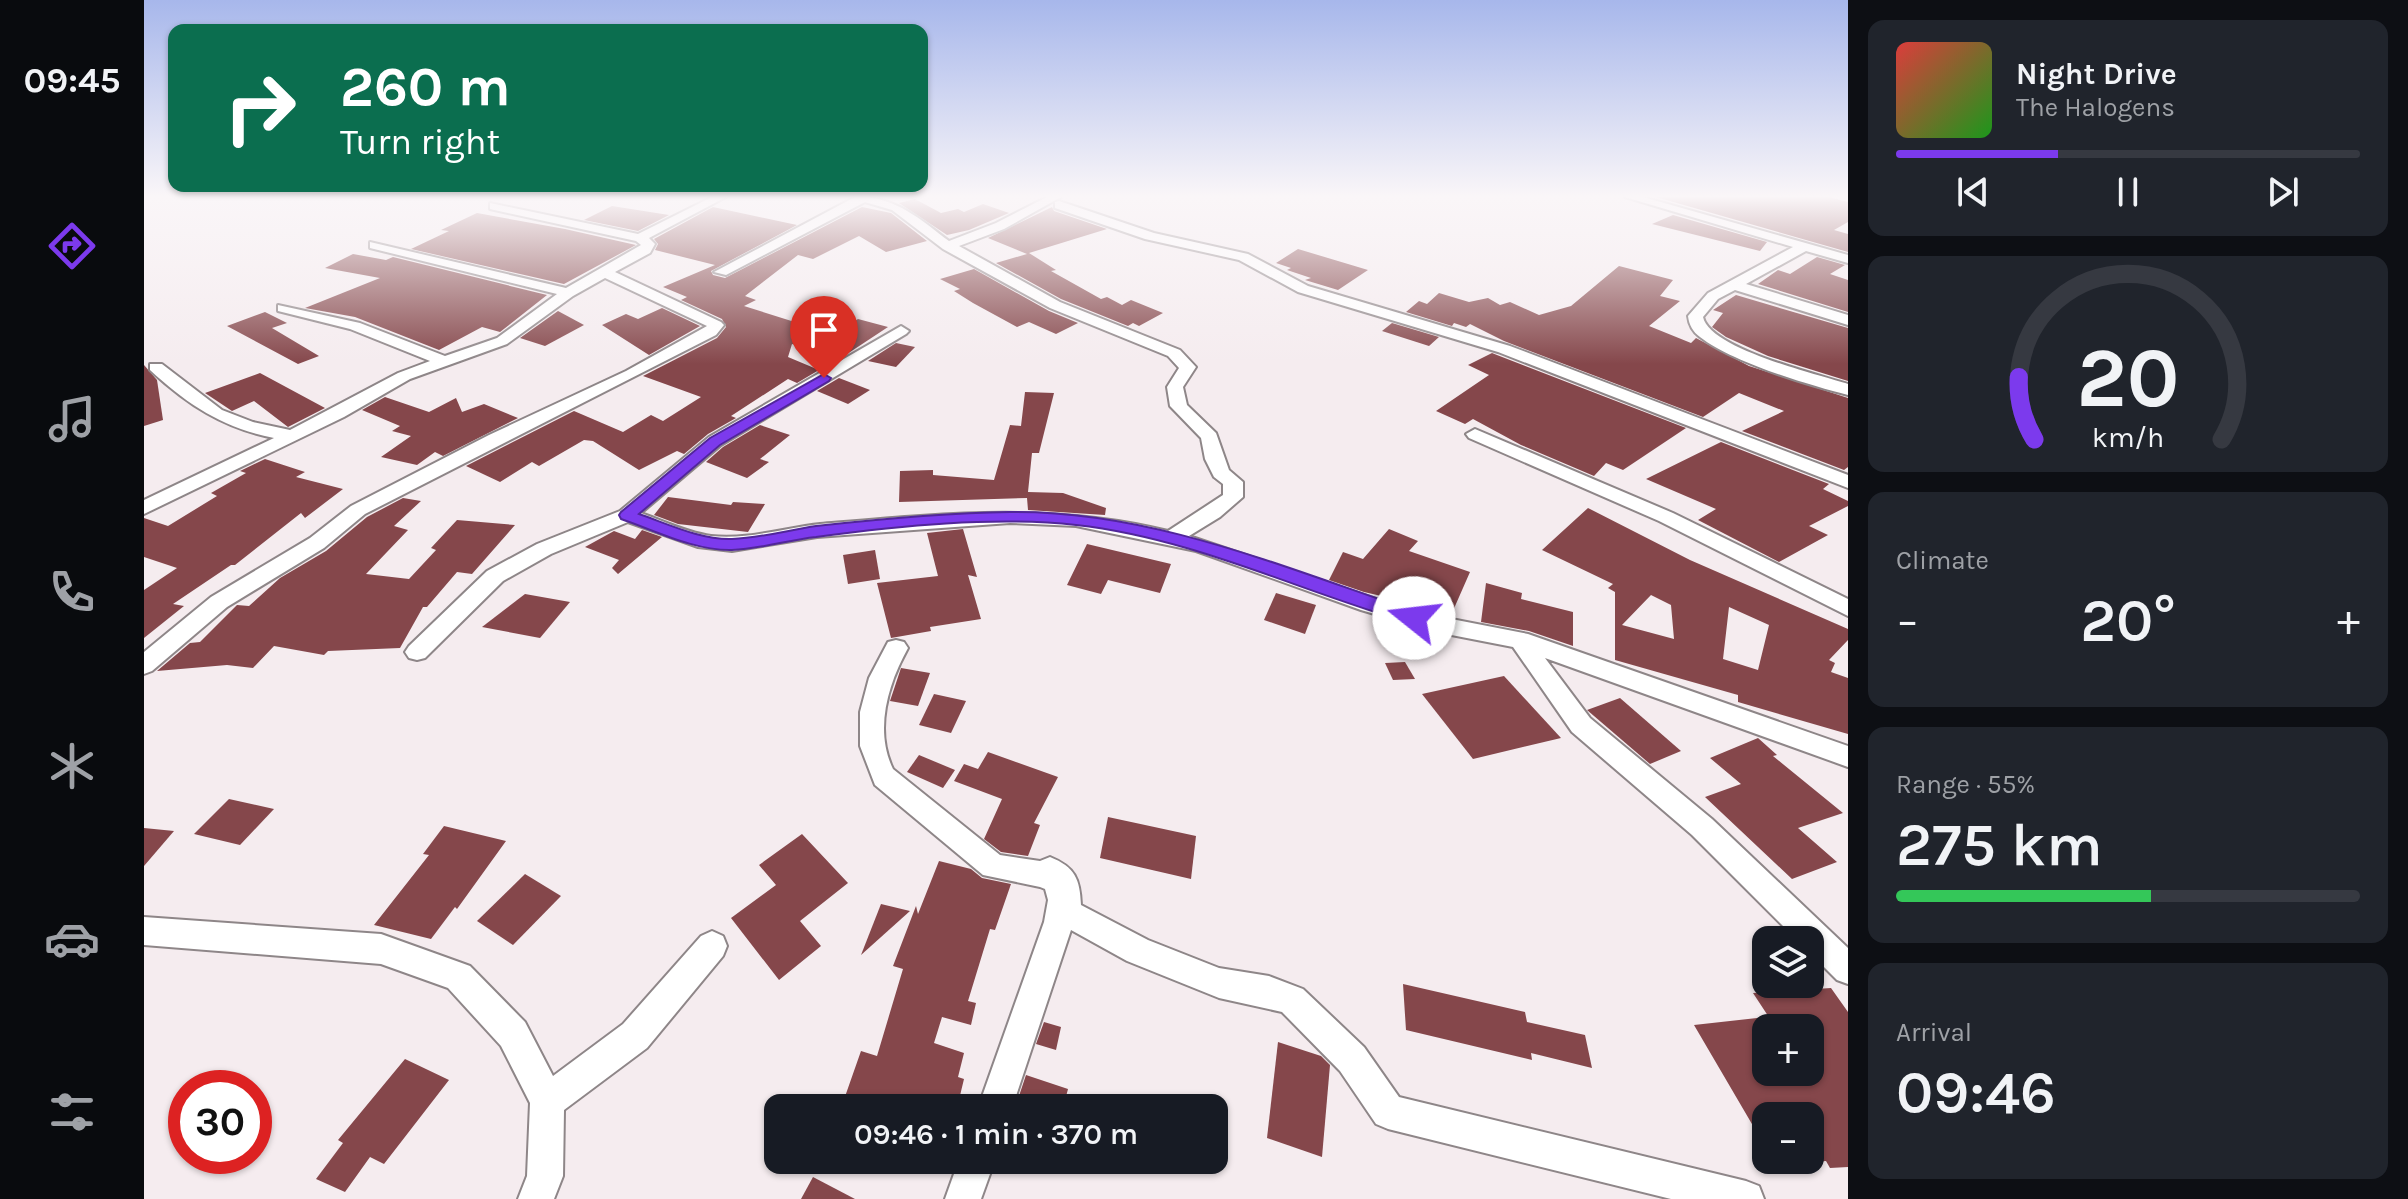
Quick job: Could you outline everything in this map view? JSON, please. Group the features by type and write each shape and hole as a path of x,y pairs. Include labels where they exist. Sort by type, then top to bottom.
{"street":[{"path":"407,253 568,293"},
{"path":"144,508 404,376 502,341 568,293 640,253"},
{"path":"721,272 757,253"},
{"path":"961,253 1055,305 1174,353 1188,367 1175,387 1179,406 1210,437 1214,459 1221,473 1233,482 1233,497 1213,513 1170,538"},
{"path":"1221,253 1243,257 1303,289 1504,349 1848,482"},
{"path":"1794,253 1737,286 1713,296 1695,316 1696,325 1706,335 1848,390"},
{"path":"1828,253 1848,259"},
{"path":"144,665 219,602 317,543 358,510 483,445 632,374 711,332 716,325 605,273"},
{"path":"1737,286 1848,320"},
{"path":"283,308 355,326 444,361"},
{"path":"417,652 495,576 544,549 627,515 715,441 901,331"},
{"path":"156,367 205,410 244,427 289,435"},
{"path":"1475,434 1666,517 1848,608"},
{"path":"627,515 705,542 732,544 817,531 1010,517 1076,520 1170,538 1263,566 1369,605 1436,624 1520,640 1848,757"},
{"path":"1520,640 1581,725 1702,827 1848,969"},
{"path":"896,648 877,687 872,739 877,766 884,777 993,866 1044,875 1057,881 1063,900 1048,960 1000,1094"},
{"path":"1050,870 1066,882 1066,912 1079,922 1138,951 1219,983 1269,992 1292,1000 1352,1059 1388,1112 1746,1199"},
{"path":"1048,960 1043,937 1051,927 1079,922"},
{"path":"144,931 381,949 459,977 513,1034 547,1101 545,1176 536,1199"},
{"path":"547,1101 635,1036 712,946"},
{"path":"963,1199 972,1174"}],"building":[{"path":"428,253 621,253 564,284"},
{"path":"667,253 745,253 711,271 713,275 725,278 773,253 825,253 813,259 798,255 745,296 756,300 744,306 801,324 820,314 850,324 858,319 888,327 844,356 792,344 788,357 819,370 797,383 788,379 731,416 736,418 708,434 684,454 677,451 639,470 593,441 584,440 539,466 532,462 500,482 466,466 574,411 623,432 651,415 663,421 701,397 643,376 717,338 726,327 722,319 681,300 687,297 663,287 715,265"},
{"path":"1024,253 1029,253 1056,270 1051,271 1101,299 1107,297 1122,305 1131,300 1163,313 1139,326 1133,323 1128,326 1061,299 996,263 1027,254"},
{"path":"1292,253 1311,253 1368,270 1338,290 1305,280 1311,278 1276,263"},
{"path":"353,254 386,260 393,257 547,295 500,332 482,327 439,350 355,317 305,308 380,278 325,268"},
{"path":"1817,257 1845,265 1830,274 1848,280 1848,312 1758,284 1778,270 1790,274"},
{"path":"1619,266 1673,280 1660,296 1680,301 1649,326 1691,343 1696,338 1749,366 1848,398 1848,467 1844,470 1742,431 1784,411 1739,393 1703,417 1504,341 1470,324 1466,327 1454,323 1452,326 1406,312 1419,301 1427,304 1439,293 1469,302 1488,298 1500,305 1510,302 1539,315 1571,306"},
{"path":"974,269 1049,311 1078,323 1056,334 1029,322 1017,327 973,303 954,291 960,289 940,279"},
{"path":"1736,295 1848,328 1848,381 1768,356 1726,337 1712,327 1723,313 1713,310"},
{"path":"662,308 700,326 649,355 602,325 626,314 638,319"},
{"path":"558,311 584,325 545,346 520,338"},
{"path":"265,312 287,323 272,328 319,356 298,364 227,326"},
{"path":"1392,323 1439,337 1429,346 1382,331"},
{"path":"896,343 915,347 896,367 868,361"},
{"path":"1492,353 1686,428 1623,470 1606,463 1594,476 1521,445 1473,419 1465,424 1436,411 1489,375 1468,365"},
{"path":"144,365 157,380 163,420 144,426"},
{"path":"260,373 325,408 288,427 254,401 232,411 205,393"},
{"path":"839,378 870,390 848,404 817,391"},
{"path":"1025,392 1054,393 1039,453 1032,453 1028,492 1063,493 1106,508 1105,515 1028,510 1027,498 899,502 900,471 933,470 933,475 994,480 1010,425 1021,426"},
{"path":"385,397 429,412 456,398 462,412 484,404 518,418 443,456 435,452 417,465 381,457 411,436 392,431 400,426 362,410"},
{"path":"760,425 790,435 760,459 769,462 747,478 706,462 723,447"},
{"path":"1721,442 1829,484 1823,489 1848,501 1848,506 1809,526 1828,535 1779,562 1698,520 1716,509 1646,479"},
{"path":"265,459 305,472 296,477 343,489 305,518 301,513 235,565 173,604 184,606 144,638 144,590 177,568 144,557 144,518 168,526 217,496 211,493 246,473 240,471"},
{"path":"668,497 731,505 733,502 765,504 748,532 678,524 654,515"},
{"path":"403,498 421,501 394,526 408,530 366,574 409,579 436,550 431,548 457,520 515,525 472,574 457,572 427,607 423,607 400,648 328,651 324,655 274,646 253,668 227,665 157,671 190,643 200,642 237,605 249,606 280,578 326,551 367,517"},
{"path":"1588,508 1690,560 1848,629 1848,640 1829,660 1835,663 1831,672 1848,678 1848,734 1738,702 1738,695 1615,660 1615,592 1608,588 1613,584 1542,550","holes":["1651,595 1671,605 1674,639 1622,625","1729,607 1769,625 1758,670 1723,659"]},
{"path":"963,529 977,577 968,575 981,619 930,627 931,631 891,638 877,583 938,576 927,533"},
{"path":"1389,529 1418,541 1409,551 1470,572 1452,613 1417,600 1416,604 1329,580 1343,552 1363,559"},
{"path":"642,530 662,537 618,574 612,568 619,560 585,547 614,531 635,539"},
{"path":"1087,544 1171,564 1160,593 1108,580 1101,594 1067,585"},
{"path":"875,550 880,579 848,584 843,555"},
{"path":"1486,583 1522,593 1521,599 1573,612 1573,646 1529,631 1481,622"},
{"path":"1276,593 1316,605 1305,634 1264,620"},
{"path":"525,594 570,602 540,638 482,627"},
{"path":"1405,662 1415,679 1393,680 1385,663"},
{"path":"901,668 930,673 918,706 890,701"},
{"path":"1504,676 1561,738 1473,759 1422,694"},
{"path":"934,694 966,701 951,733 919,725"},
{"path":"1620,698 1681,751 1650,764 1587,710"},
{"path":"1758,738 1777,755 1773,756 1843,813 1798,828 1837,862 1792,879 1705,797 1741,784 1710,758"},
{"path":"988,752 1058,777 1034,823 1040,825 1028,856 1001,852 984,839 1002,799 954,781 964,764 978,769"},
{"path":"919,755 955,770 943,788 907,772"},
{"path":"229,799 274,809 240,845 194,834"},
{"path":"1108,817 1196,836 1191,879 1100,858"},
{"path":"444,826 506,841 457,909 455,907 431,939 374,925 429,855 423,854"},
{"path":"144,828 174,831 144,866"},
{"path":"802,834 848,883 800,921 821,946 779,980 731,918 776,885 759,865"},
{"path":"939,861 971,869 982,878 1011,884 995,930 990,929 968,1001 976,1003 971,1025 942,1017 934,1043 964,1053 958,1077 964,1079 960,1094 846,1094 861,1051 877,1056 903,969 893,966 916,906 918,914"},
{"path":"525,874 561,896 513,945 477,921"},
{"path":"881,904 910,911 861,955"},
{"path":"1403,984 1525,1012 1527,1022 1585,1035 1592,1068 1531,1053 1532,1060 1406,1030"},
{"path":"1824,988 1831,988 1848,1012 1848,1167 1830,1168 1824,1161 1824,1102 1752,1102 1752,1124 1694,1025 1752,1019 1752,1086 1824,1086 1824,1014 1767,1014 1756,998 1824,998"},
{"path":"1044,1022 1061,1027 1056,1050 1036,1044"},
{"path":"1278,1042 1321,1056 1330,1065 1322,1157 1267,1138"},
{"path":"405,1059 449,1080 384,1164 370,1157 345,1192 316,1179 343,1143 338,1140"},
{"path":"1026,1075 1068,1089 1067,1094 1020,1094"},
{"path":"813,1177 855,1199 801,1199"}],"route":[{"path":"824,378 715,441 627,515 705,542 732,544 817,531 920,522 1010,517 1076,520 1147,532 1203,546 1414,618"}]}
